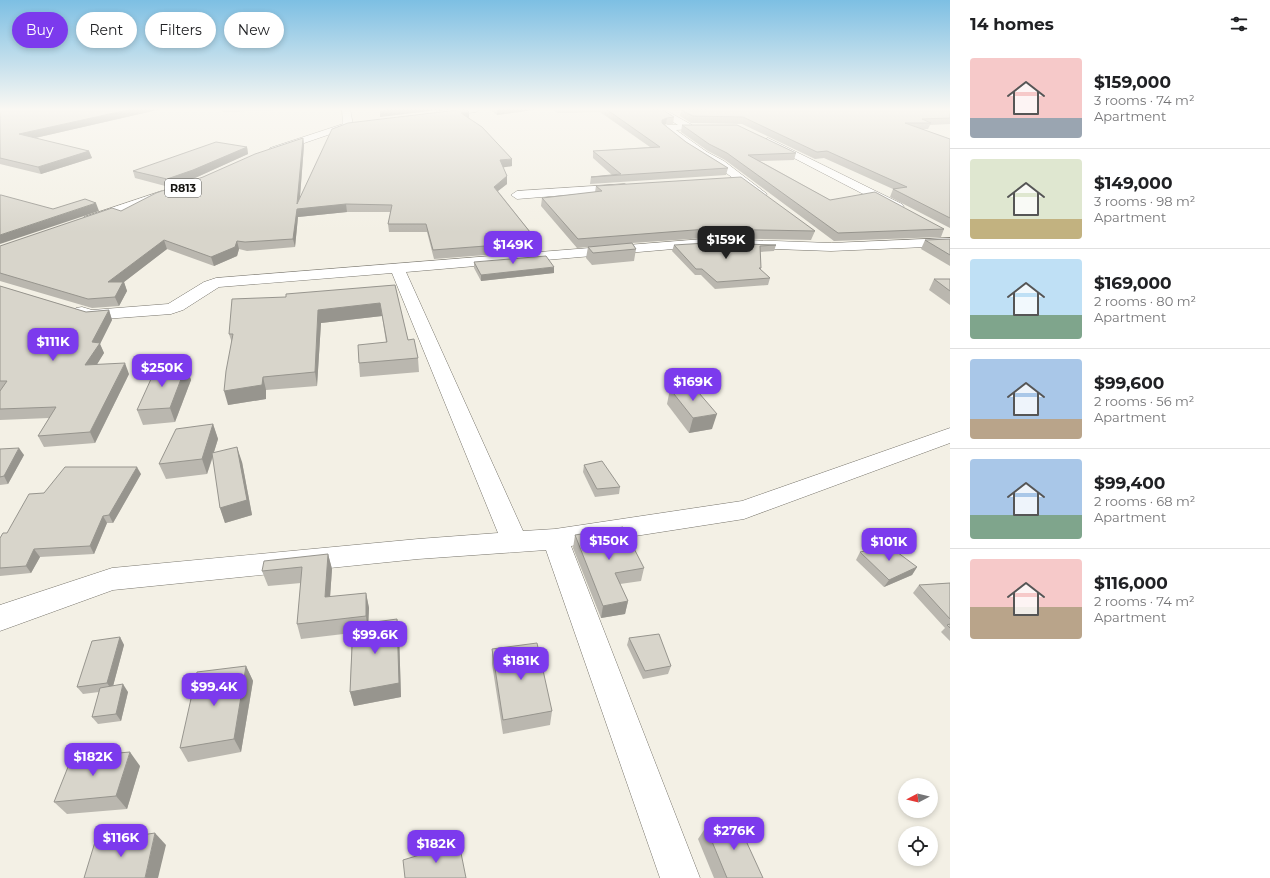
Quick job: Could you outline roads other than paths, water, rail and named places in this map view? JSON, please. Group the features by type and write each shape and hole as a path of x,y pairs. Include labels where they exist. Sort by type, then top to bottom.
{"street":[{"path":"260,155 275,150"},
{"path":"699,150 742,179 767,199"},
{"path":"786,150 909,213"},
{"path":"726,180 742,179"},
{"path":"517,195 633,187"},
{"name":"R813","path":"82,223 170,192"},
{"path":"69,308 91,315 171,309 183,304 202,288 216,282 705,243 831,247 948,236"},
{"path":"818,238 831,247"},
{"path":"397,268 514,541"},
{"path":"0,618 112,579 418,549 555,539 744,510 950,435"},
{"path":"555,539 680,878"}]}
